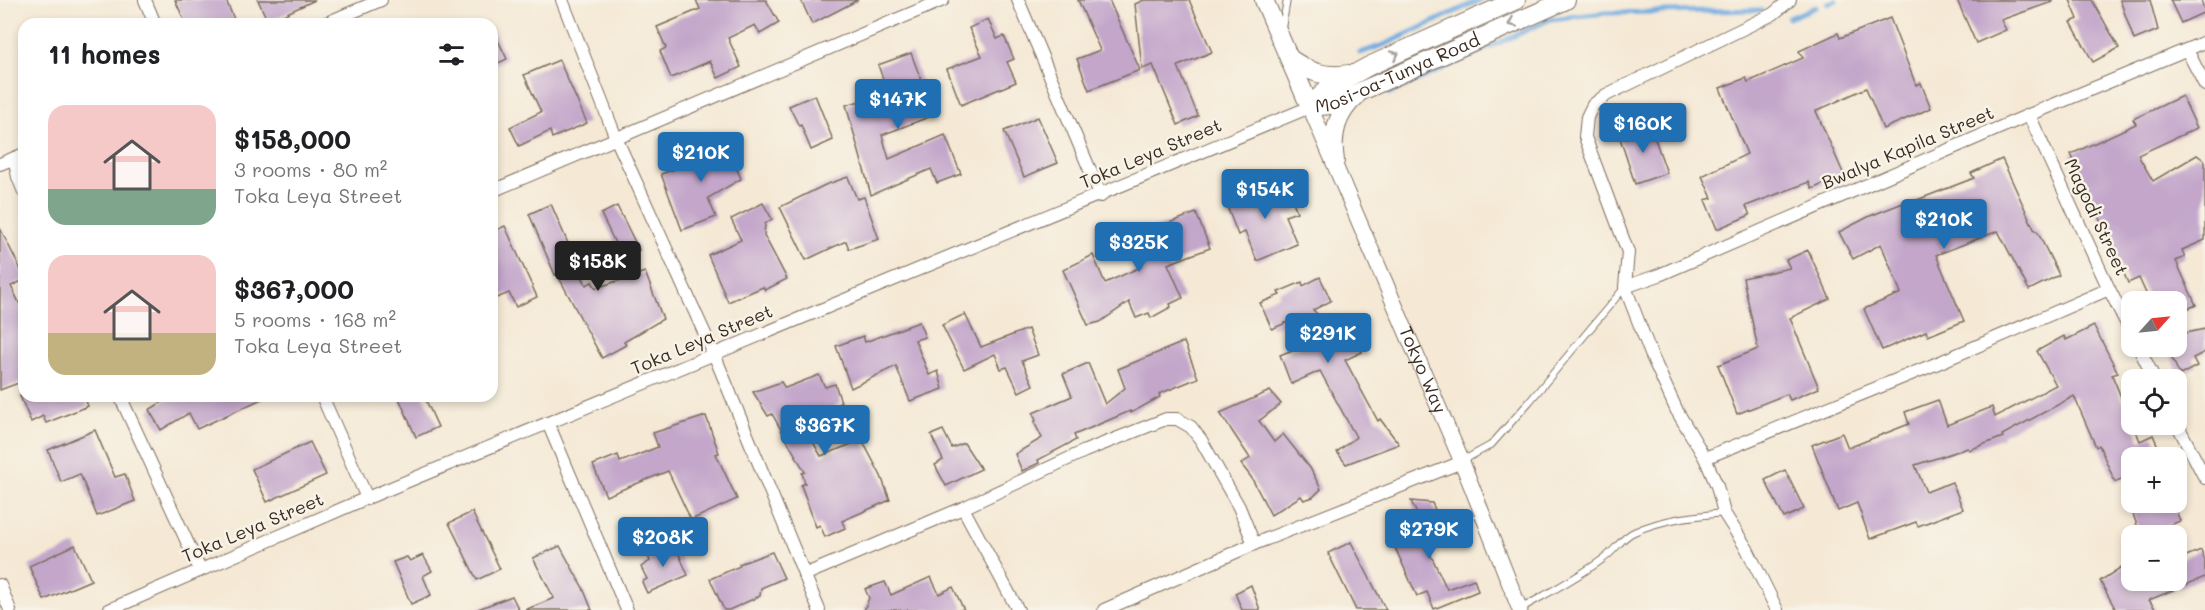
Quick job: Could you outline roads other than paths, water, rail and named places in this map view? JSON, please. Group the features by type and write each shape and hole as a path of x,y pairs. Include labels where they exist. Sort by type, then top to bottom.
{"main road":[{"name":"Tokyo Way","path":"1264,0 1310,107"},
{"name":"Mosi-oa-Tunya Road","path":"1310,107 1327,89 1369,66 1516,0"},
{"name":"Mosi-oa-Tunya Road","path":"1310,107 1330,105 1566,0"},
{"path":"1287,57 1305,69 1326,75 1348,74 1369,66"},
{"path":"1335,161 1334,130 1339,116 1360,92"}],"street":[{"path":"145,0 152,18"},
{"path":"333,18 353,5 381,0"},
{"path":"562,0 616,138 714,354 819,610"},
{"path":"498,188 943,0"},
{"path":"1018,0 1101,196"},
{"path":"1777,610 1747,549 1724,513 1705,458 1677,411 1651,354 1625,287 1628,252 1585,137 1587,117 1593,105 1606,94 1773,14 1790,0"},
{"name":"Bwalya Kapila Street","path":"1625,287 1670,270 2029,115 2205,42"},
{"path":"2187,50 2205,85"},
{"name":"Toka Leya Street","path":"109,610 367,498 1101,196 1310,107"},
{"name":"Tokyo Way","path":"1310,107 1462,462 1520,610"},
{"name":"Magodi Street","path":"2029,115 2121,312"},
{"path":"0,164 18,156"},
{"path":"1705,458 1938,363 2109,289"},
{"path":"123,402 200,570"},
{"path":"325,402 367,498"},
{"path":"804,575 963,508 1085,451 1166,419 1177,419 1191,427 1201,440 1239,507 1254,544"},
{"path":"549,423 627,610"},
{"path":"2183,435 2205,478"},
{"path":"1104,610 1125,606 1254,544 1462,462"},
{"path":"963,508 1018,610"},
{"path":"0,585 10,610"}],"lane":[{"path":"1279,37 1287,0"},
{"path":"1462,462 1491,445 1625,287"},
{"path":"1520,610 1607,557 1631,533 1685,517 1724,513"}],"waterway":[{"path":"1360,53 1386,44 1480,0"},
{"path":"1828,4 1836,0"},
{"path":"1789,18 1816,7"},
{"path":"1389,93 1551,19 1605,13 1761,10"}]}
